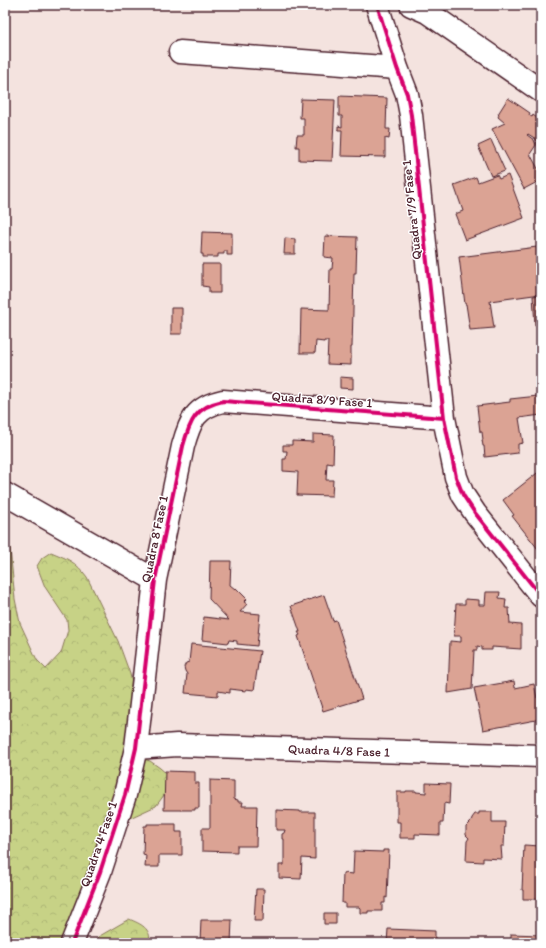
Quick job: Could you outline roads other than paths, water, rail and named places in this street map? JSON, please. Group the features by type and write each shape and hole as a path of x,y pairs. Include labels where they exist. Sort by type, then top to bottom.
{"street":[{"name":"Quadra 7/9 Fase 1","path":"377,5 407,94 444,418 456,477 463,495 475,513 541,596"},
{"path":"411,5 427,12 541,91"},
{"path":"180,52 397,68"},
{"name":"Quadra 8/9 Fase 1","path":"200,410 212,403 223,401 444,418"},
{"name":"Quadra 8 Fase 1","path":"136,748 154,580 183,446 189,427 200,410"},
{"path":"5,494 154,580"},
{"name":"Quadra 4/8 Fase 1","path":"136,748 177,745 541,756"},
{"name":"Quadra 4 Fase 1","path":"72,943 100,872 125,795 136,748"}]}
